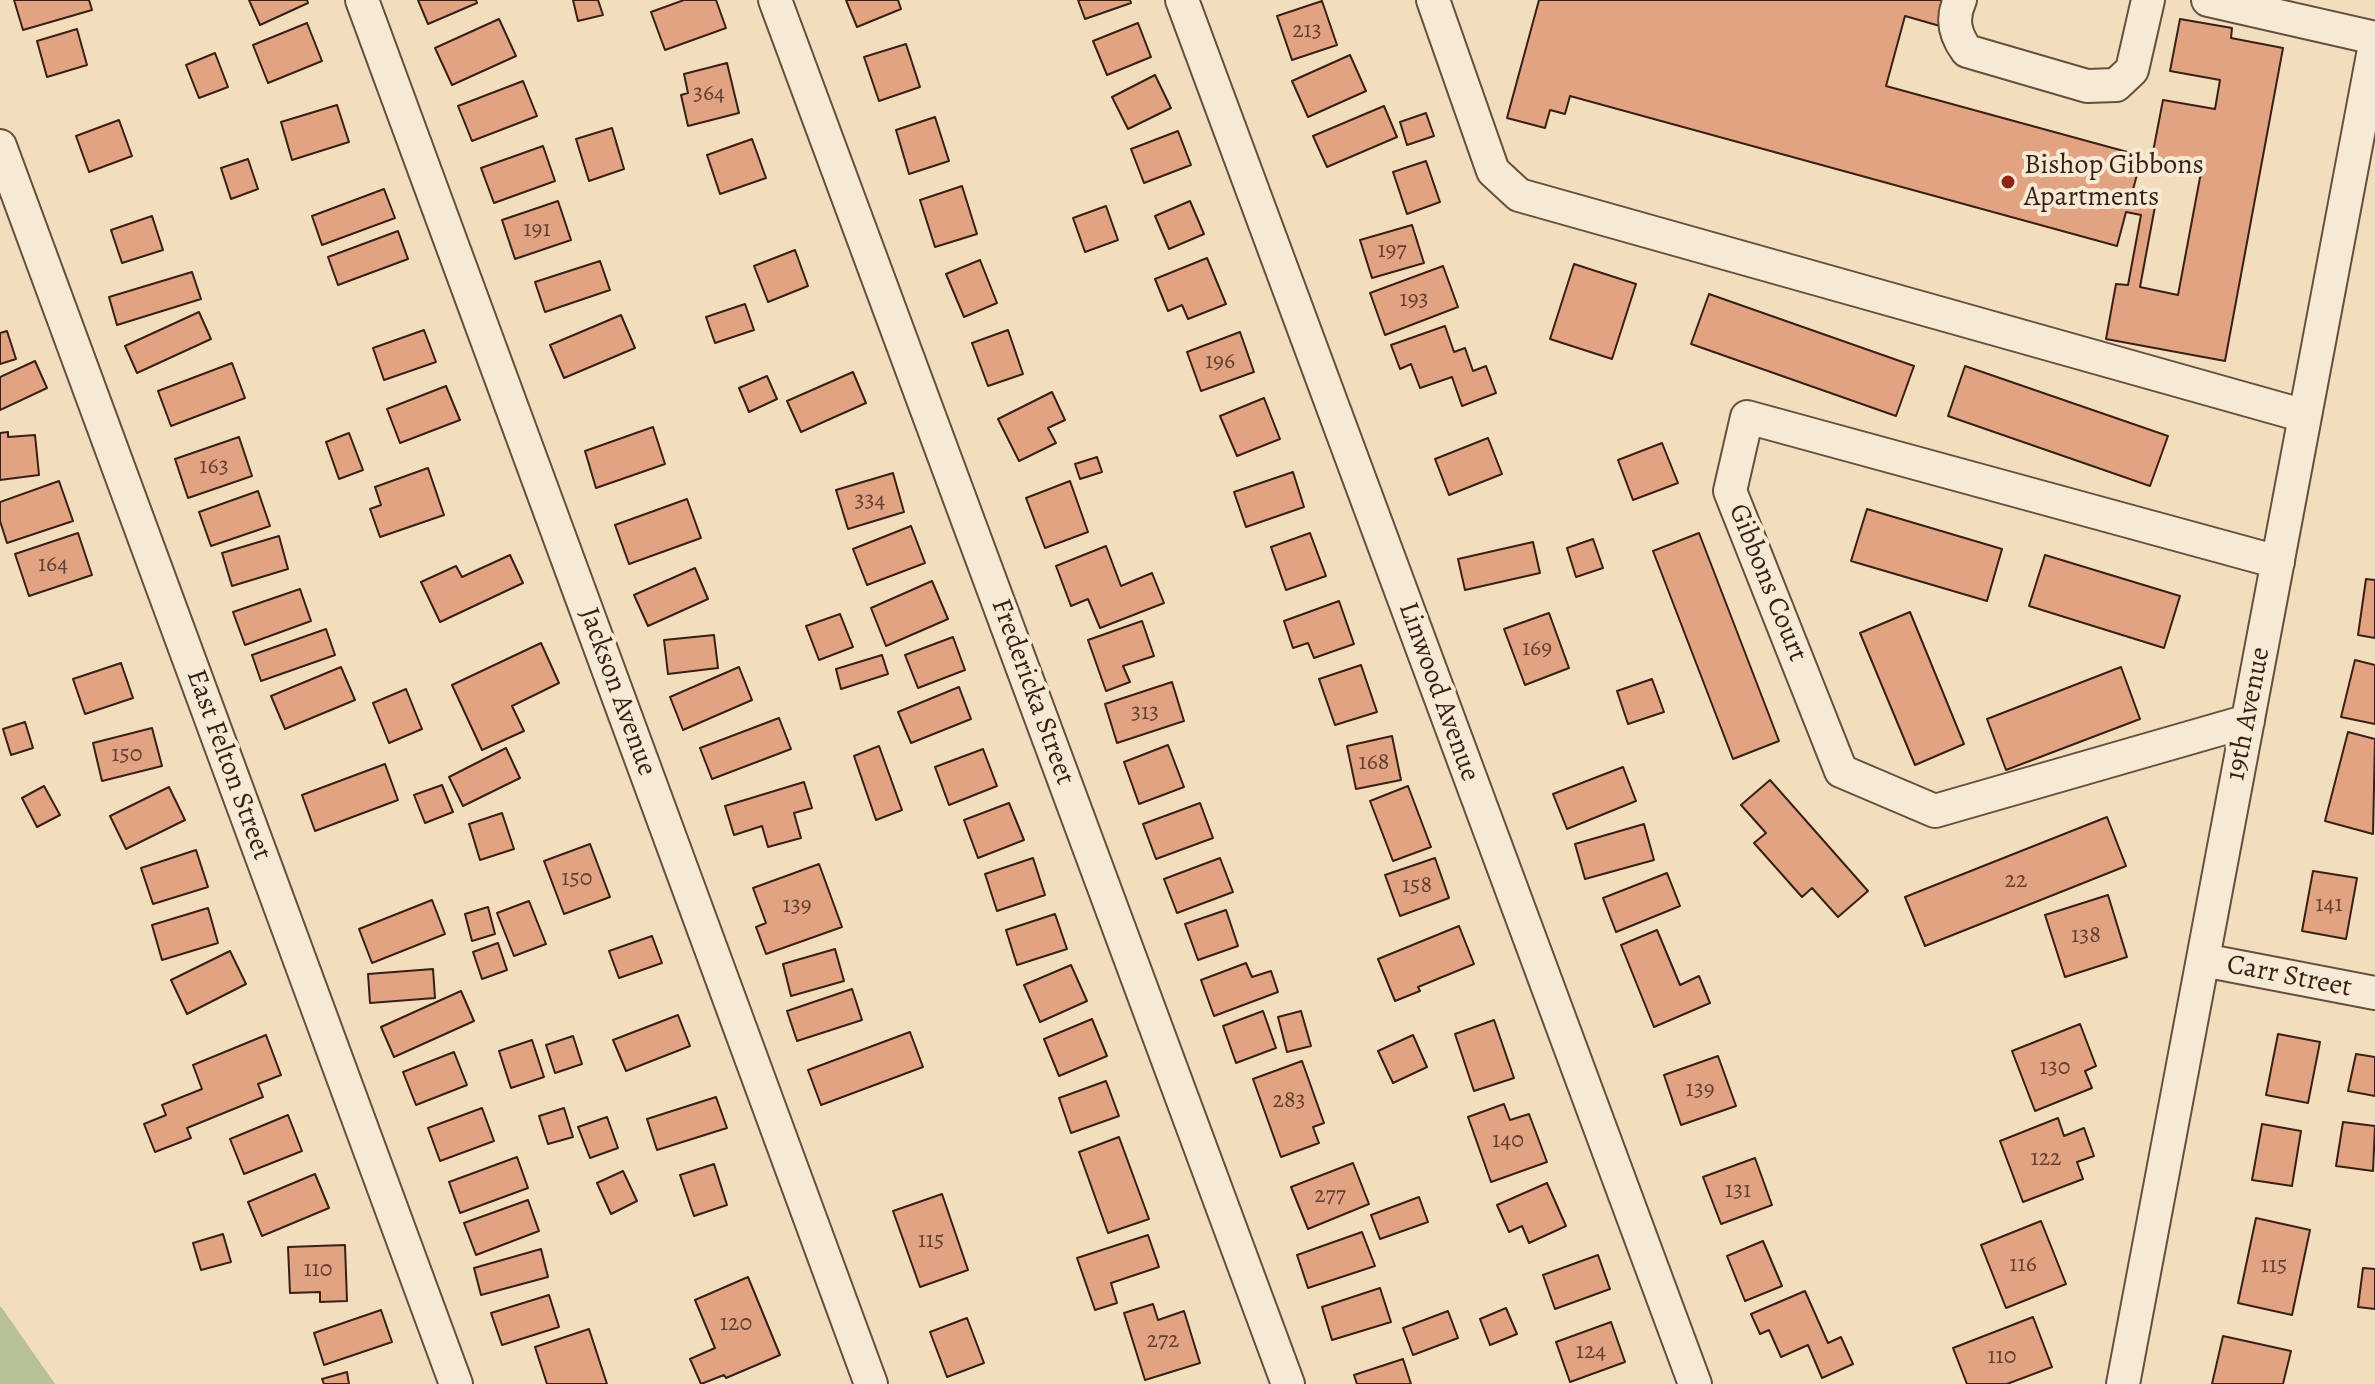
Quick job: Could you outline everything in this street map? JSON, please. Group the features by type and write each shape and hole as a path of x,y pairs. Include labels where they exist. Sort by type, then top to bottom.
{"street":[{"name":"Jackson Avenue","path":"362,0 871,1384"},
{"name":"Fredericka Street","path":"775,0 1288,1384"},
{"name":"Linwood Avenue","path":"1182,0 1695,1384"},
{"path":"1433,0 1493,171 1519,195 2305,416"},
{"path":"1960,0 1955,11 1956,36 1967,51 2087,86 2116,85 2132,70 2148,0"},
{"path":"2208,0 2375,38"},
{"name":"19th Avenue","path":"2123,1384 2375,44"},
{"name":"East Felton Street","path":"0,146 456,1384"},
{"name":"Gibbons Court","path":"2248,721 1935,811 1841,771 1730,491 1747,417 2278,562"},
{"name":"Carr Street","path":"2203,960 2375,993"}],"green space":[{"path":"0,1306 2,1308 55,1384 0,1384"}],"building":[{"path":"14,0 89,0 92,10 23,30"},
{"path":"249,0 307,0 308,3 260,25"},
{"path":"418,0 476,0 477,3 428,24"},
{"path":"573,0 598,0 603,15 578,21"},
{"path":"684,0 716,0 726,28 665,50 651,12"},
{"path":"846,0 898,0 901,9 857,27"},
{"path":"1078,0 1130,0 1131,3 1085,19"},
{"name":"Bishop Gibbons Apartments","path":"1539,0 1947,0 1940,26 1905,16 1886,86 2142,156 2131,197 2156,201 2140,287 2178,295 2202,167 2152,157 2163,100 2215,109 2220,80 2170,71 2180,19 2232,28 2231,38 2283,48 2225,361 2106,339 2116,284 2128,285 2141,215 2126,212 2117,246 1570,96 1565,114 1550,110 1545,128 1507,118"},
{"path":"1322,1 1337,45 1292,60 1277,16"},
{"path":"499,19 516,56 452,85 435,48"},
{"path":"307,23 322,61 268,83 253,45"},
{"path":"1138,23 1151,57 1107,75 1093,41"},
{"path":"77,29 87,65 47,77 37,41"},
{"path":"906,44 920,87 879,101 864,57"},
{"path":"215,53 228,87 199,98 186,65"},
{"path":"1350,55 1366,91 1308,117 1292,81"},
{"path":"727,63 739,113 688,126 681,95 688,93 684,74"},
{"path":"1155,75 1171,108 1128,129 1112,97"},
{"path":"523,81 537,116 472,141 458,106"},
{"path":"337,105 349,142 292,160 281,122"},
{"path":"1384,106 1397,137 1327,167 1313,136"},
{"path":"1426,113 1434,136 1407,145 1400,122"},
{"path":"935,117 949,161 909,174 896,130"},
{"path":"119,120 132,156 89,172 76,136"},
{"path":"612,128 624,169 589,181 576,139"},
{"path":"1178,131 1191,165 1144,183 1131,149"},
{"path":"752,139 766,178 720,194 707,155"},
{"path":"543,146 555,181 494,203 481,168"},
{"path":"248,159 258,189 231,199 221,168"},
{"path":"1426,161 1440,202 1407,214 1393,172"},
{"path":"962,186 977,234 935,247 920,200"},
{"path":"384,189 395,218 322,245 312,216"},
{"path":"558,201 571,240 515,259 502,220"},
{"path":"1190,201 1204,234 1169,249 1155,216"},
{"path":"1106,206 1118,240 1085,252 1073,218"},
{"path":"152,216 163,250 122,263 111,230"},
{"path":"1412,225 1424,263 1372,278 1360,240"},
{"path":"398,231 408,259 338,285 328,257"},
{"path":"795,250 808,286 768,302 754,266"},
{"path":"1207,258 1226,304 1188,319 1182,305 1168,311 1155,279"},
{"path":"980,260 997,303 964,317 946,274"},
{"path":"600,261 610,290 545,312 535,282"},
{"path":"1574,264 1636,284 1612,359 1550,339"},
{"path":"1443,266 1458,307 1385,335 1370,293"},
{"path":"192,272 201,299 117,325 109,297"},
{"path":"1709,294 1914,366 1896,416 1691,344"},
{"path":"745,304 754,330 715,343 706,317"},
{"path":"199,312 211,339 137,373 125,346"},
{"path":"621,315 635,348 564,378 550,345"},
{"path":"1445,326 1454,352 1465,348 1473,371 1486,366 1496,393 1462,406 1452,377 1420,388 1411,364 1400,369 1391,345"},
{"path":"424,330 436,362 384,380 373,348"},
{"path":"1008,330 1023,374 988,386 972,343"},
{"path":"7,331 16,359 0,364 0,333"},
{"path":"1240,332 1254,372 1201,391 1187,352"},
{"path":"35,361 47,388 0,410 0,377"},
{"path":"232,363 245,398 171,426 158,391"},
{"path":"1965,366 2168,436 2150,486 1948,416"},
{"path":"853,372 866,403 801,432 787,401"},
{"path":"767,376 777,399 749,412 739,388"},
{"path":"446,386 460,420 400,443 387,409"},
{"path":"1052,392 1065,420 1048,428 1056,443 1019,461 998,419"},
{"path":"1264,398 1280,439 1237,456 1220,416"},
{"path":"653,427 665,464 596,488 585,451"},
{"path":"8,432 8,437 35,435 39,475 0,480 0,433"},
{"path":"349,433 363,470 339,479 326,442"},
{"path":"239,437 252,476 188,498 175,459"},
{"path":"1488,438 1502,474 1449,495 1435,459"},
{"path":"1662,443 1678,483 1633,500 1618,460"},
{"path":"1097,457 1102,472 1080,479 1075,464"},
{"path":"428,468 444,515 380,537 370,509 381,505 375,487"},
{"path":"1293,472 1304,507 1246,527 1234,492"},
{"path":"893,473 904,512 848,529 836,490"},
{"path":"59,481 73,521 7,543 0,521 0,502"},
{"path":"1070,481 1088,532 1045,548 1026,498"},
{"path":"258,491 270,526 211,546 199,512"},
{"path":"687,499 701,538 629,564 615,525"},
{"path":"1867,509 2002,549 1987,601 1851,561"},
{"path":"911,526 925,563 867,585 853,549"},
{"path":"78,533 92,575 29,596 15,554"},
{"path":"1310,533 1326,576 1286,590 1271,547"},
{"path":"1699,533 1779,741 1733,759 1653,551"},
{"path":"279,536 288,569 232,586 222,553"},
{"path":"1593,539 1603,568 1576,577 1567,548"},
{"path":"1533,542 1540,573 1465,590 1458,559"},
{"path":"1106,546 1121,586 1152,573 1164,603 1100,628 1088,599 1071,606 1056,566"},
{"path":"510,555 523,583 440,622 421,582 456,566 462,577"},
{"path":"2045,555 2180,596 2164,648 2029,606"},
{"path":"695,568 708,599 648,626 634,595"},
{"path":"2366,579 2375,580 2375,638 2358,635"},
{"path":"932,581 948,619 886,646 871,608"},
{"path":"300,589 311,621 245,645 233,612"},
{"path":"1339,601 1354,644 1314,658 1308,643 1293,648 1284,621"},
{"path":"1910,612 1964,744 1915,765 1860,633"},
{"path":"1549,613 1569,668 1525,685 1504,629"},
{"path":"840,614 853,647 819,660 806,626"},
{"path":"1142,621 1154,656 1123,666 1130,682 1106,691 1088,640"},
{"path":"326,629 335,655 261,681 252,655"},
{"path":"714,635 718,668 668,674 664,640"},
{"path":"953,637 965,670 918,688 905,655"},
{"path":"541,643 559,683 512,706 524,731 482,750 452,685"},
{"path":"882,655 888,674 841,689 836,669"},
{"path":"2355,660 2375,665 2375,724 2341,717"},
{"path":"121,663 133,698 85,714 73,679"},
{"path":"1361,665 1377,712 1335,725 1319,679"},
{"path":"341,667 355,700 285,729 271,696"},
{"path":"739,667 752,700 683,730 670,697"},
{"path":"2121,667 2140,719 2006,770 1987,719"},
{"path":"1652,679 1664,712 1628,724 1617,691"},
{"path":"1172,682 1184,721 1117,743 1105,704"},
{"path":"959,687 971,719 911,743 898,712"},
{"path":"406,689 422,729 389,743 373,703"},
{"path":"779,718 791,749 712,779 700,748"},
{"path":"25,722 33,748 11,755 3,729"},
{"path":"152,728 162,766 102,781 93,743"},
{"path":"2348,732 2375,739 2373,834 2325,821"},
{"path":"1392,736 1401,780 1356,789 1347,746"},
{"path":"1168,745 1184,787 1139,804 1124,762"},
{"path":"879,746 902,810 876,820 854,756"},
{"path":"506,748 520,778 463,806 449,777"},
{"path":"983,749 997,786 949,805 935,767"},
{"path":"385,764 398,800 315,831 302,795"},
{"path":"1623,767 1636,801 1567,829 1553,794"},
{"path":"1770,780 1868,891 1838,917 1812,888 1802,897 1754,843 1766,833 1741,805"},
{"path":"804,782 812,808 794,813 801,838 768,847 762,826 734,835 725,806"},
{"path":"442,785 453,812 425,823 414,795"},
{"path":"44,786 60,815 37,827 22,798"},
{"path":"1408,786 1431,847 1393,861 1370,801"},
{"path":"169,787 185,820 126,849 110,816"},
{"path":"1009,803 1024,840 978,858 964,820"},
{"path":"1200,803 1213,838 1156,859 1143,824"},
{"path":"502,813 514,849 480,860 469,824"},
{"path":"2107,817 2126,866 1925,946 1905,897"},
{"path":"1644,824 1654,860 1585,879 1575,844"},
{"path":"590,844 610,897 564,914 544,861"},
{"path":"196,850 208,887 153,904 141,868"},
{"path":"1033,858 1045,895 997,911 985,874"},
{"path":"1220,858 1233,892 1177,913 1164,879"},
{"path":"1435,858 1449,898 1400,916 1385,875"},
{"path":"819,864 842,927 766,954 756,927 766,923 753,888"},
{"path":"2313,871 2357,878 2346,939 2302,931"},
{"path":"1667,873 1680,906 1616,932 1603,898"},
{"path":"2108,895 2127,957 2065,977 2045,915"},
{"path":"432,900 445,934 372,963 359,929"},
{"path":"529,901 546,944 514,956 497,913"},
{"path":"488,907 495,934 472,941 465,914"},
{"path":"208,908 218,943 162,960 152,925"},
{"path":"1226,910 1238,946 1198,960 1185,924"},
{"path":"1055,914 1067,949 1017,965 1006,930"},
{"path":"1459,926 1474,964 1418,987 1420,991 1395,1001 1378,959"},
{"path":"1657,930 1680,985 1699,976 1710,1003 1654,1027 1621,945"},
{"path":"652,936 662,963 619,978 609,951"},
{"path":"498,943 507,970 482,979 473,952"},
{"path":"835,949 844,981 791,996 783,964"},
{"path":"230,951 246,984 187,1014 171,980"},
{"path":"1246,963 1252,977 1271,971 1278,992 1214,1016 1201,980"},
{"path":"1071,965 1087,1001 1040,1022 1024,985"},
{"path":"433,969 435,998 370,1003 368,974"},
{"path":"852,989 862,1020 797,1041 787,1011"},
{"path":"461,991 474,1021 394,1057 381,1027"},
{"path":"1263,1011 1276,1048 1236,1063 1223,1026"},
{"path":"1301,1011 1311,1046 1287,1052 1278,1017"},
{"path":"678,1015 690,1046 626,1071 613,1040"},
{"path":"1092,1019 1107,1056 1059,1076 1044,1039"},
{"path":"1494,1020 1514,1078 1474,1091 1455,1034"},
{"path":"2080,1024 2096,1066 2085,1071 2092,1088 2035,1111 2012,1051"},
{"path":"910,1032 923,1067 821,1105 808,1070"},
{"path":"2278,1034 2320,1042 2308,1103 2266,1095"},
{"path":"266,1035 281,1075 258,1084 263,1097 187,1128 191,1138 155,1152 144,1124 166,1115 162,1105 202,1089 193,1065"},
{"path":"1413,1035 1427,1067 1393,1083 1378,1051"},
{"path":"573,1036 582,1064 555,1073 546,1045"},
{"path":"532,1040 544,1077 511,1088 499,1051"},
{"path":"454,1052 467,1085 416,1105 403,1072"},
{"path":"2356,1054 2375,1057 2375,1096 2348,1091"},
{"path":"1718,1056 1736,1106 1681,1125 1664,1075"},
{"path":"1302,1061 1324,1123 1313,1127 1319,1143 1281,1157 1253,1079"},
{"path":"1106,1081 1119,1116 1071,1133 1059,1098"},
{"path":"716,1097 727,1128 657,1150 647,1119"},
{"path":"1504,1104 1510,1120 1529,1114 1547,1162 1491,1182 1468,1117"},
{"path":"482,1108 494,1141 440,1161 428,1128"},
{"path":"564,1108 573,1137 548,1144 539,1116"},
{"path":"288,1115 302,1151 244,1174 230,1139"},
{"path":"607,1117 618,1148 590,1158 578,1127"},
{"path":"2058,1118 2064,1136 2084,1128 2094,1156 2077,1162 2083,1179 2023,1202 2000,1141"},
{"path":"2343,1122 2375,1126 2373,1171 2336,1166"},
{"path":"2262,1124 2301,1131 2292,1186 2252,1180"},
{"path":"1119,1137 1149,1219 1108,1233 1079,1152"},
{"path":"517,1157 528,1188 460,1213 449,1182"},
{"path":"1755,1158 1772,1205 1721,1224 1703,1177"},
{"path":"1353,1163 1369,1204 1308,1229 1291,1187"},
{"path":"714,1164 727,1205 694,1216 680,1175"},
{"path":"623,1171 637,1201 611,1214 597,1183"},
{"path":"315,1174 329,1208 262,1236 248,1202"},
{"path":"1547,1183 1566,1226 1529,1243 1522,1226 1509,1232 1497,1205"},
{"path":"942,1194 968,1270 920,1287 893,1211"},
{"path":"1419,1197 1428,1222 1380,1239 1371,1215"},
{"path":"528,1200 539,1231 476,1255 464,1223"},
{"path":"2256,1218 2310,1230 2292,1315 2238,1303"},
{"path":"2041,1221 2066,1284 2006,1308 1981,1245"},
{"path":"1362,1232 1375,1266 1308,1288 1297,1255"},
{"path":"223,1234 231,1262 201,1270 193,1243"},
{"path":"1148,1235 1159,1267 1111,1283 1117,1303 1095,1310 1077,1258"},
{"path":"1763,1241 1782,1286 1745,1301 1727,1256"},
{"path":"345,1245 347,1301 320,1302 320,1292 290,1293 288,1247"},
{"path":"541,1249 548,1277 481,1295 474,1268"},
{"path":"1598,1255 1610,1289 1555,1309 1543,1275"},
{"path":"2363,1268 2375,1269 2375,1309 2358,1307"},
{"path":"748,1277 780,1355 726,1378 724,1375 701,1384 690,1359 715,1348 695,1300"},
{"path":"1380,1288 1391,1322 1332,1340 1322,1307"},
{"path":"1805,1291 1828,1343 1841,1337 1853,1364 1822,1378 1808,1345 1781,1357 1769,1330 1760,1334 1751,1314"},
{"path":"549,1295 559,1327 502,1345 491,1313"},
{"path":"1153,1304 1158,1320 1184,1311 1200,1363 1145,1380 1124,1313"},
{"path":"1506,1308 1517,1334 1490,1345 1480,1319"},
{"path":"381,1310 392,1342 324,1365 314,1333"},
{"path":"1448,1311 1458,1338 1413,1355 1403,1328"},
{"path":"2033,1317 2052,1367 2007,1384 1967,1384 1953,1348"},
{"path":"967,1318 984,1363 947,1377 930,1332"},
{"path":"1611,1322 1625,1362 1570,1382 1556,1342"},
{"path":"589,1329 607,1384 547,1384 535,1347"},
{"path":"2223,1336 2291,1351 2283,1384 2212,1384"},
{"path":"1403,1359 1411,1384 1357,1384 1354,1375"},
{"path":"347,1372 349,1384 324,1384 322,1379"}],"place":[{"name":"Bishop Gibbons Apartments","path":"2008,182"}]}
